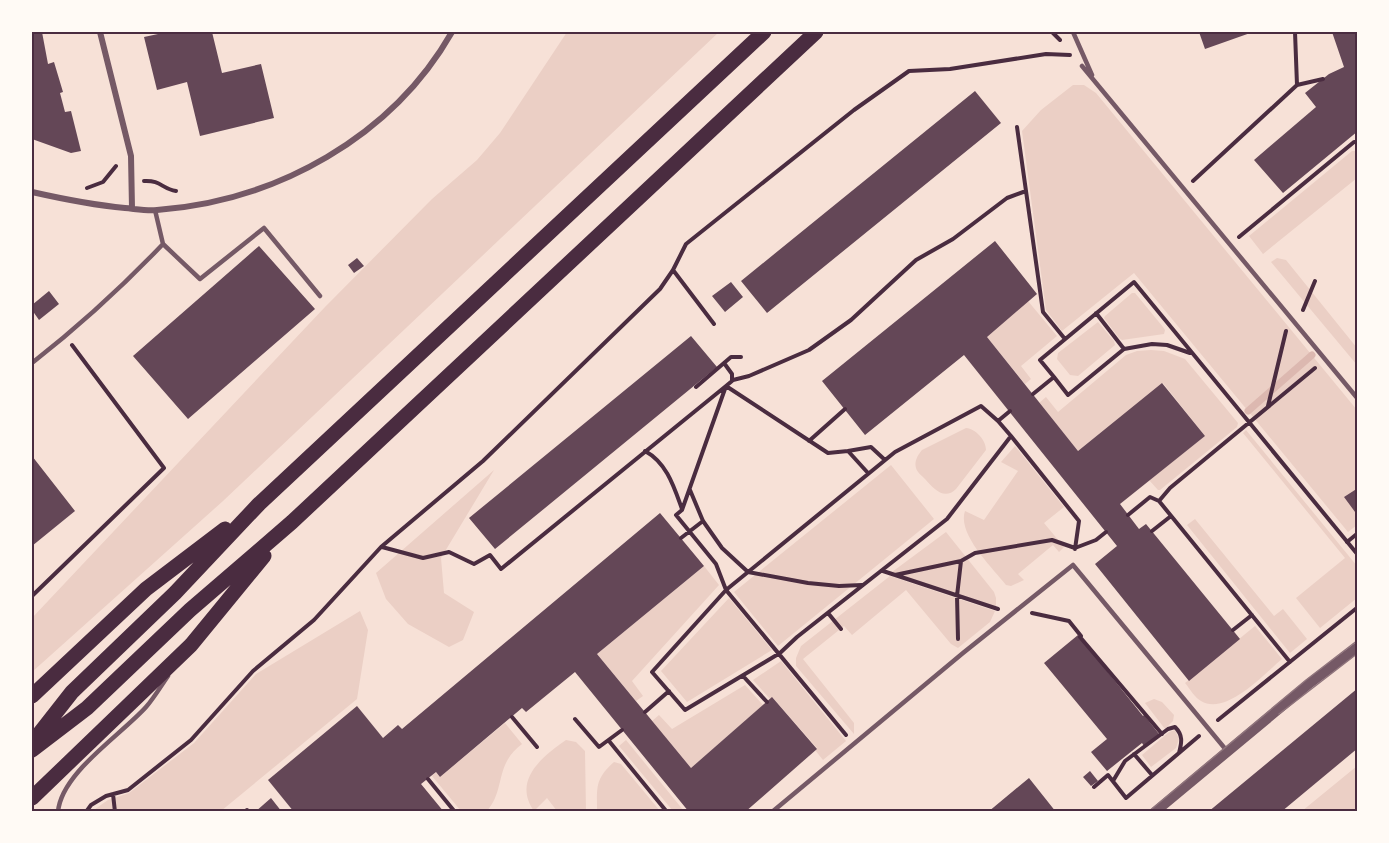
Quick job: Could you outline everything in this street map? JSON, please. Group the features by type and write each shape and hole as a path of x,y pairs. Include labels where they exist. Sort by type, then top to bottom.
{"highway":[{"path":"32,743 72,692 175,593 259,504 764,32"},
{"path":"32,750 87,708 190,610 292,522 816,32"},
{"path":"32,696 146,589 259,504"},
{"path":"32,798 191,645 292,522"}],"street":[{"path":"100,32 131,156 132,208"},
{"path":"32,192 85,204 155,210 218,201 272,185 322,161 405,98 443,48 452,32"},
{"path":"1155,812 1227,751 1358,647"}],"lane":[{"path":"1073,32 1094,80"},
{"path":"1082,66 1358,399"},
{"path":"155,210 163,244 200,279 264,228 320,296"},
{"path":"32,363 65,337 163,244"},
{"path":"772,812 1073,565 1227,751"},
{"path":"58,812 59,802 72,777 147,706 191,645"}],"path":[{"path":"1295,32 1297,85"},
{"path":"86,812 92,805 128,790 191,740 253,671 314,620 381,547 483,461 660,289 686,244 854,110 909,71 950,69 1046,54 1074,56"},
{"path":"1204,170 1297,85 1323,79"},
{"path":"1017,127 1043,312 1065,339"},
{"path":"1241,235 1354,142 1358,142"},
{"path":"85,188 103,182 116,168 117,160"},
{"path":"131,181 155,180 172,191 183,191"},
{"path":"381,547 423,558 449,552 474,564 490,555 501,569 732,381 809,350 851,320 916,260 953,240 1007,198 1026,191"},
{"path":"673,270 714,324"},
{"path":"1303,310 1315,281"},
{"path":"1190,353 1167,345 1152,344 1124,349 1068,395 1040,360 1134,282 1358,555"},
{"path":"1096,313 1124,349"},
{"path":"1268,406 1289,317"},
{"path":"32,596 164,468 65,337"},
{"path":"696,387 731,357 741,357"},
{"path":"1159,501 1170,488 1324,360"},
{"path":"724,363 732,374 732,381"},
{"path":"1033,394 1054,377"},
{"path":"726,386 828,453 871,447 885,460"},
{"path":"726,386 690,490 682,510 676,515 716,564 726,590 853,744"},
{"path":"1011,435 947,519 780,653 685,711 652,672 726,590 868,473 895,452 981,406 1011,435 1079,521 1073,565"},
{"path":"809,441 845,409"},
{"path":"998,421 1010,411"},
{"path":"645,451 663,465 674,484 682,510"},
{"path":"848,451 868,473"},
{"path":"690,490 703,520 722,548 748,572 808,583 839,586 863,585"},
{"path":"1128,514 1150,497 1159,501 1290,662"},
{"path":"1152,531 1171,516"},
{"path":"681,538 703,520"},
{"path":"894,575 961,561 975,553 1052,540 1075,548 1096,540 1106,532"},
{"path":"1347,542 1358,533"},
{"path":"961,561 957,596 958,646 963,653"},
{"path":"882,571 996,608 1018,610 1069,621 1162,734"},
{"path":"1094,787 1106,774 1126,798 1208,728 1358,607"},
{"path":"828,613 841,629"},
{"path":"1233,630 1252,615"},
{"path":"743,676 767,702"},
{"path":"645,712 669,692"},
{"path":"512,717 537,747"},
{"path":"575,719 599,747 622,730"},
{"path":"1113,782 1125,761 1168,729 1175,727 1179,731 1182,738 1179,753"},
{"path":"609,741 667,812"},
{"path":"1134,754 1152,775"},
{"path":"428,779 455,812"},
{"path":"113,795 115,812"}],"shaded area":[{"path":"567,32 719,32 223,501 32,672 32,618 325,307 432,199 477,160 500,133"},
{"path":"1073,85 1084,85 1096,93 1357,410 1357,525 1348,532 1134,273 1062,331 1046,310 1022,131 1041,110"},
{"path":"1352,151 1357,151 1357,178 1263,254 1249,236"},
{"path":"1277,258 1286,260 1357,348 1357,365 1271,262"},
{"path":"1132,293 1135,293 1163,327 1164,334 1122,340 1119,338 1104,318"},
{"path":"1028,301 1057,336 1021,366 1031,379 1025,384 987,337"},
{"path":"1098,322 1115,345 1078,376 1070,375 1057,359 1058,353"},
{"path":"1151,350 1164,351 1185,359 1238,423 1237,427 1160,490 1149,480 1205,436 1163,383 1078,451 1039,403 1046,397 1058,412 1126,355"},
{"path":"966,428 980,436 986,450 956,489 947,494 939,492 918,472 917,458 922,450"},
{"path":"1246,430 1357,566 1357,598 1320,628 1296,598 1345,558 1243,433"},
{"path":"1015,446 1064,507 1044,523 1064,547 1059,552 1053,545 1018,574 1024,580 1011,586 1006,585 977,550 966,530 964,520 965,511 984,520 1018,471 1001,462"},
{"path":"891,465 934,519 778,646 734,592"},
{"path":"494,470 441,558 444,593 474,612 463,640 449,647 408,624 386,599 376,573"},
{"path":"1195,519 1274,616 1283,609 1307,639 1290,653 1187,525"},
{"path":"946,532 994,592 996,607 892,572"},
{"path":"704,566 719,585 632,681 643,696 636,701 597,654"},
{"path":"890,576 995,611 990,622 958,648 951,644 906,590 852,635 844,626 803,659 854,723 854,734 796,666 796,658 801,646"},
{"path":"729,598 772,650 687,702 661,671"},
{"path":"360,611 368,630 357,699 221,811 91,812 108,800 129,793 194,743 256,674"},
{"path":"1255,626 1282,659 1255,683 1233,698 1222,703 1211,704 1199,700 1185,683"},
{"path":"781,661 846,741 823,760 815,750 817,748 773,698 770,699 753,680"},
{"path":"745,685 763,705 691,768 652,721 659,715 672,729"},
{"path":"1154,699 1162,702 1174,715 1173,721 1165,729 1145,703"},
{"path":"505,723 522,744 507,760 493,803 487,811 461,811 432,776 436,772 440,777"},
{"path":"1175,730 1179,739 1176,748 1151,767 1142,755 1169,732"},
{"path":"566,740 576,742 585,751 586,811 557,811 547,798 534,811 528,800 526,789 528,779 540,761"},
{"path":"626,740 684,811 673,811 619,746"},
{"path":"614,762 621,764 660,811 597,811 598,784 603,773"},
{"path":"1357,766 1357,811 1302,811"}],"building":[{"path":"32,32 42,32 48,64 54,62 63,92 60,93 65,112 71,111 81,151 71,153 32,139"},
{"path":"158,32 212,32 222,73 261,64 274,118 200,136 187,82 157,90 144,37 158,34"},
{"path":"1199,32 1253,32 1205,49"},
{"path":"1332,32 1358,32 1358,131 1283,193 1254,160 1316,107 1305,93 1329,74 1344,67"},
{"path":"975,91 1001,123 767,313 741,281"},
{"path":"995,241 1037,294 987,337 1078,451 1162,383 1205,436 1120,504 1139,529 1146,524 1240,639 1189,681 1095,564 1117,546 964,355 865,435 822,381"},
{"path":"259,246 315,309 188,419 133,356"},
{"path":"357,258 364,266 354,273 348,265"},
{"path":"731,282 743,297 725,312 712,296"},
{"path":"49,291 59,304 39,320 32,310 32,305"},
{"path":"691,336 717,367 495,549 469,518"},
{"path":"32,456 75,511 32,546"},
{"path":"1358,488 1358,516 1344,497"},
{"path":"660,513 704,566 597,654 691,768 772,697 817,749 745,812 689,812 575,672 526,712 522,708 440,777 436,772 421,784 444,812 294,812 268,780 357,706 383,738 398,725 402,729"},
{"path":"1078,635 1159,734 1144,746 1142,743 1107,771 1091,752 1107,739 1044,663"},
{"path":"1358,688 1358,748 1281,812 1208,812"},
{"path":"1090,771 1098,781 1091,786 1083,777"},
{"path":"1029,778 1056,812 988,812"},
{"path":"271,798 282,812 255,812"}],"waterway":[{"path":"1248,411 1312,355"}],"tram line":[{"path":"1148,812 1306,680 1358,640"},
{"path":"1279,714 1358,653"}]}
